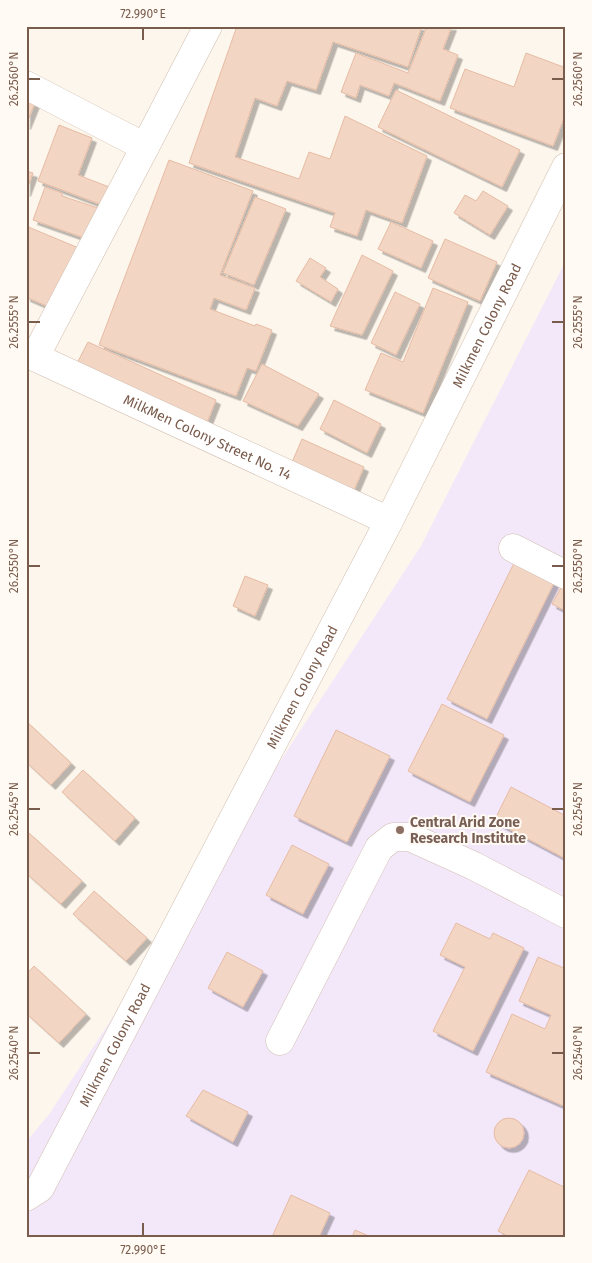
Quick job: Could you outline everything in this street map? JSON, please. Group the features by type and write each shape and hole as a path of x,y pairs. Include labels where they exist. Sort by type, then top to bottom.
{"street":[{"path":"31,355 145,147 208,26"},
{"path":"26,85 145,147"},
{"name":"Milkmen Colony Road","path":"26,1197 40,1188 389,522 566,167"},
{"name":"MilkMen Colony Street No. 14","path":"31,355 389,522"},
{"path":"513,548 566,575"},
{"path":"280,1041 379,848 393,837 410,837 423,842 566,914"}],"shaded area":[{"name":"Central Arid Zone Research Institute","path":"566,260 566,1237 26,1237 26,1142 50,1113 421,546"}],"building":[{"path":"237,26 422,26 408,67 333,42 316,90 287,81 277,106 255,98 235,157 299,179 309,152 330,159 345,116 427,156 402,223 366,210 357,236 330,227 335,213 189,163"},
{"path":"427,26 452,26 443,49 458,55 440,101 394,83 389,96 360,85 356,98 341,92 356,53 408,73"},
{"path":"526,53 566,68 566,113 553,146 450,108 465,69 514,87"},
{"path":"396,90 520,150 502,187 378,127"},
{"path":"26,99 35,103 26,125"},
{"path":"59,125 92,138 78,175 117,190 110,208 38,181"},
{"path":"169,160 253,191 220,275 255,288 246,310 214,298 210,309 255,326 256,324 272,330 256,371 247,368 236,396 99,345"},
{"path":"26,171 33,173 26,192"},
{"path":"45,187 62,193 62,196 101,209 90,240 33,220"},
{"path":"483,191 508,206 490,235 454,213 465,195 476,201"},
{"path":"255,197 286,209 254,285 223,273"},
{"path":"391,222 433,241 421,268 378,249"},
{"path":"26,226 81,249 56,310 26,297"},
{"path":"445,239 497,262 480,301 428,278"},
{"path":"362,255 393,271 362,335 330,326"},
{"path":"310,258 326,268 320,277 338,289 331,302 296,281"},
{"path":"433,288 468,302 423,413 365,390 381,353 403,362"},
{"path":"395,292 420,304 396,355 371,343"},
{"path":"88,342 216,400 205,428 74,369"},
{"path":"262,364 319,394 298,426 243,401"},
{"path":"334,400 381,424 367,453 320,429"},
{"path":"302,439 364,467 352,495 290,467"},
{"path":"516,559 556,579 487,719 447,699"},
{"path":"245,576 268,585 255,616 233,606"},
{"path":"564,582 566,583 566,611 552,604"},
{"path":"442,704 504,735 470,802 408,771"},
{"path":"26,721 71,763 51,785 26,762"},
{"path":"336,730 390,756 347,842 294,816"},
{"path":"83,770 135,818 115,841 62,792"},
{"path":"511,787 566,816 566,859 494,821"},
{"path":"29,833 82,881 61,904 26,873 26,836"},
{"path":"292,845 329,864 303,914 266,895"},
{"path":"94,891 147,938 126,961 73,914"},
{"path":"456,923 490,939 493,933 524,948 473,1051 433,1031 465,967 440,955"},
{"path":"227,952 263,971 243,1007 208,988"},
{"path":"538,957 566,969 566,1107 486,1072 512,1014 545,1029 551,1015 519,1001"},
{"path":"34,966 86,1014 59,1043 26,1013 26,975"},
{"path":"203,1090 248,1112 233,1142 186,1116"},
{"path":"509,1118 520,1122 524,1133 520,1144 509,1148 498,1144 494,1133 498,1122"},
{"path":"529,1170 566,1188 566,1237 509,1237 498,1231"},
{"path":"291,1195 330,1213 319,1237 272,1237"},
{"path":"355,1230 371,1237 352,1237"}],"place":[{"name":"Central Arid Zone Research Institute","path":"400,830"}]}
